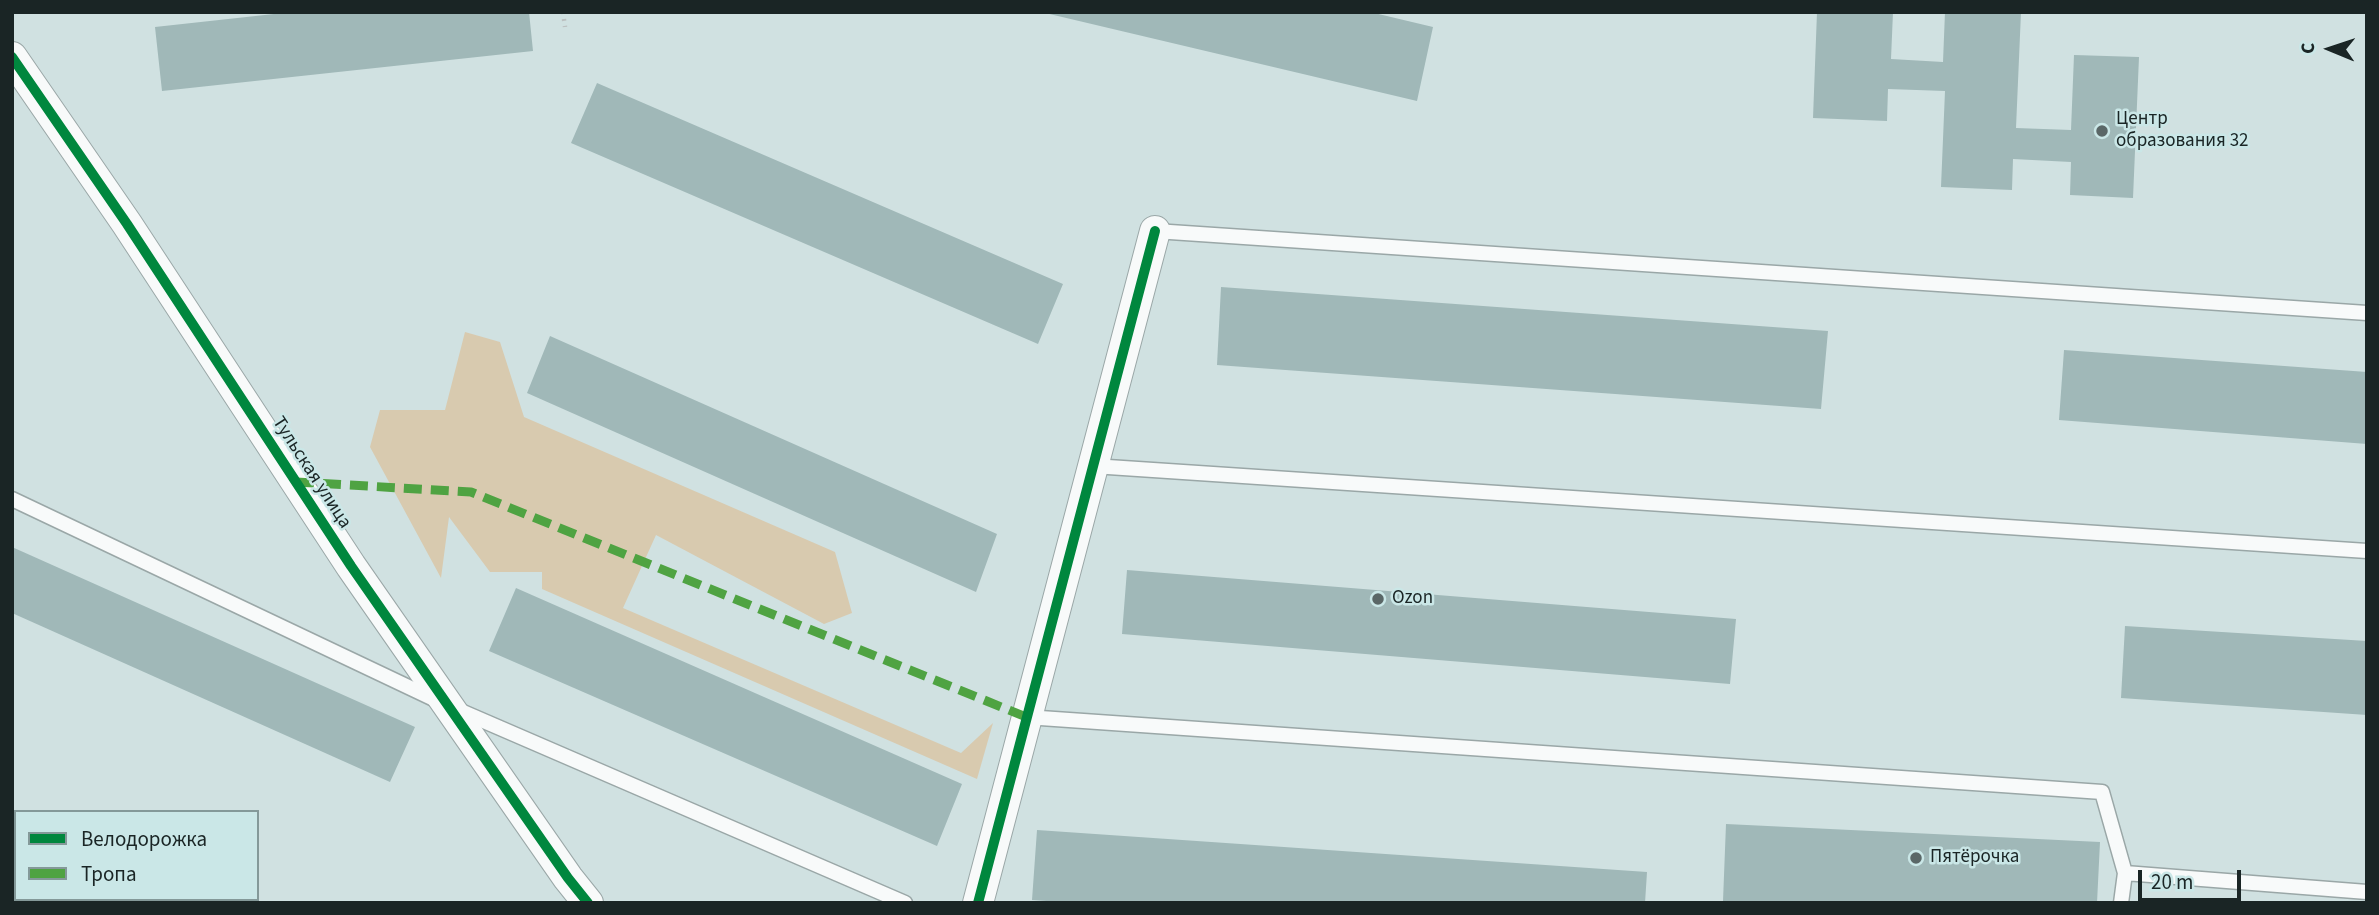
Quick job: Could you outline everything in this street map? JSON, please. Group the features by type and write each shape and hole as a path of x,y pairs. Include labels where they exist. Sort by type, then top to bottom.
{"street":[{"name":"Тульская улица","path":"12,57 127,225 351,566 589,903"},
{"path":"978,903 1155,231"}],"lane":[{"path":"1155,231 2367,313"},
{"path":"1093,466 2367,551"},
{"path":"12,499 449,706 905,903"},
{"path":"1026,718 2102,792 2125,873 2121,903"},
{"path":"2125,873 2367,892"}],"path":[{"path":"563,12 565,27"}],"shaded area":[{"path":"465,332 500,342 524,417 835,552 852,613 824,624 656,535 623,608 961,753 993,723 977,779 542,589 542,572 490,572 449,517 441,578 370,447 380,410 445,410"}],"building":[{"path":"292,12 529,12 533,51 162,91 155,27"},
{"path":"1041,12 1370,12 1433,27 1417,101"},
{"path":"1817,12 1893,12 1891,59 1943,62 1945,12 2021,12 2016,128 2071,130 2074,55 2139,57 2133,198 2070,195 2071,162 2013,159 2012,190 1941,187 1945,91 1888,89 1887,121 1813,118"},
{"path":"597,83 1063,284 1038,344 571,143"},
{"path":"1221,287 1828,331 1821,409 1217,365"},
{"path":"550,336 997,534 976,592 527,393"},
{"path":"2064,350 2367,372 2367,444 2059,420"},
{"path":"12,547 415,727 390,782 12,613"},
{"path":"1127,570 1736,619 1730,684 1122,634"},
{"path":"516,588 962,784 937,846 489,651"},
{"path":"2125,626 2367,641 2367,715 2121,698"},
{"path":"1726,824 2100,842 2097,903 1723,901"},
{"path":"1037,830 1647,872 1645,903 1075,903 1032,900"},
{"path":"130,901 217,901 217,903"}],"marked path":[{"path":"296,482 471,492 1026,717"}],"cycle path":[{"path":"12,57 127,224 351,566 588,903"},
{"path":"978,903 1155,231"}],"place":[{"name":"Центр образования 32","path":"2102,131"},
{"name":"Ozon","path":"1378,599"},
{"name":"Пятёрочка","path":"1916,858"}]}
